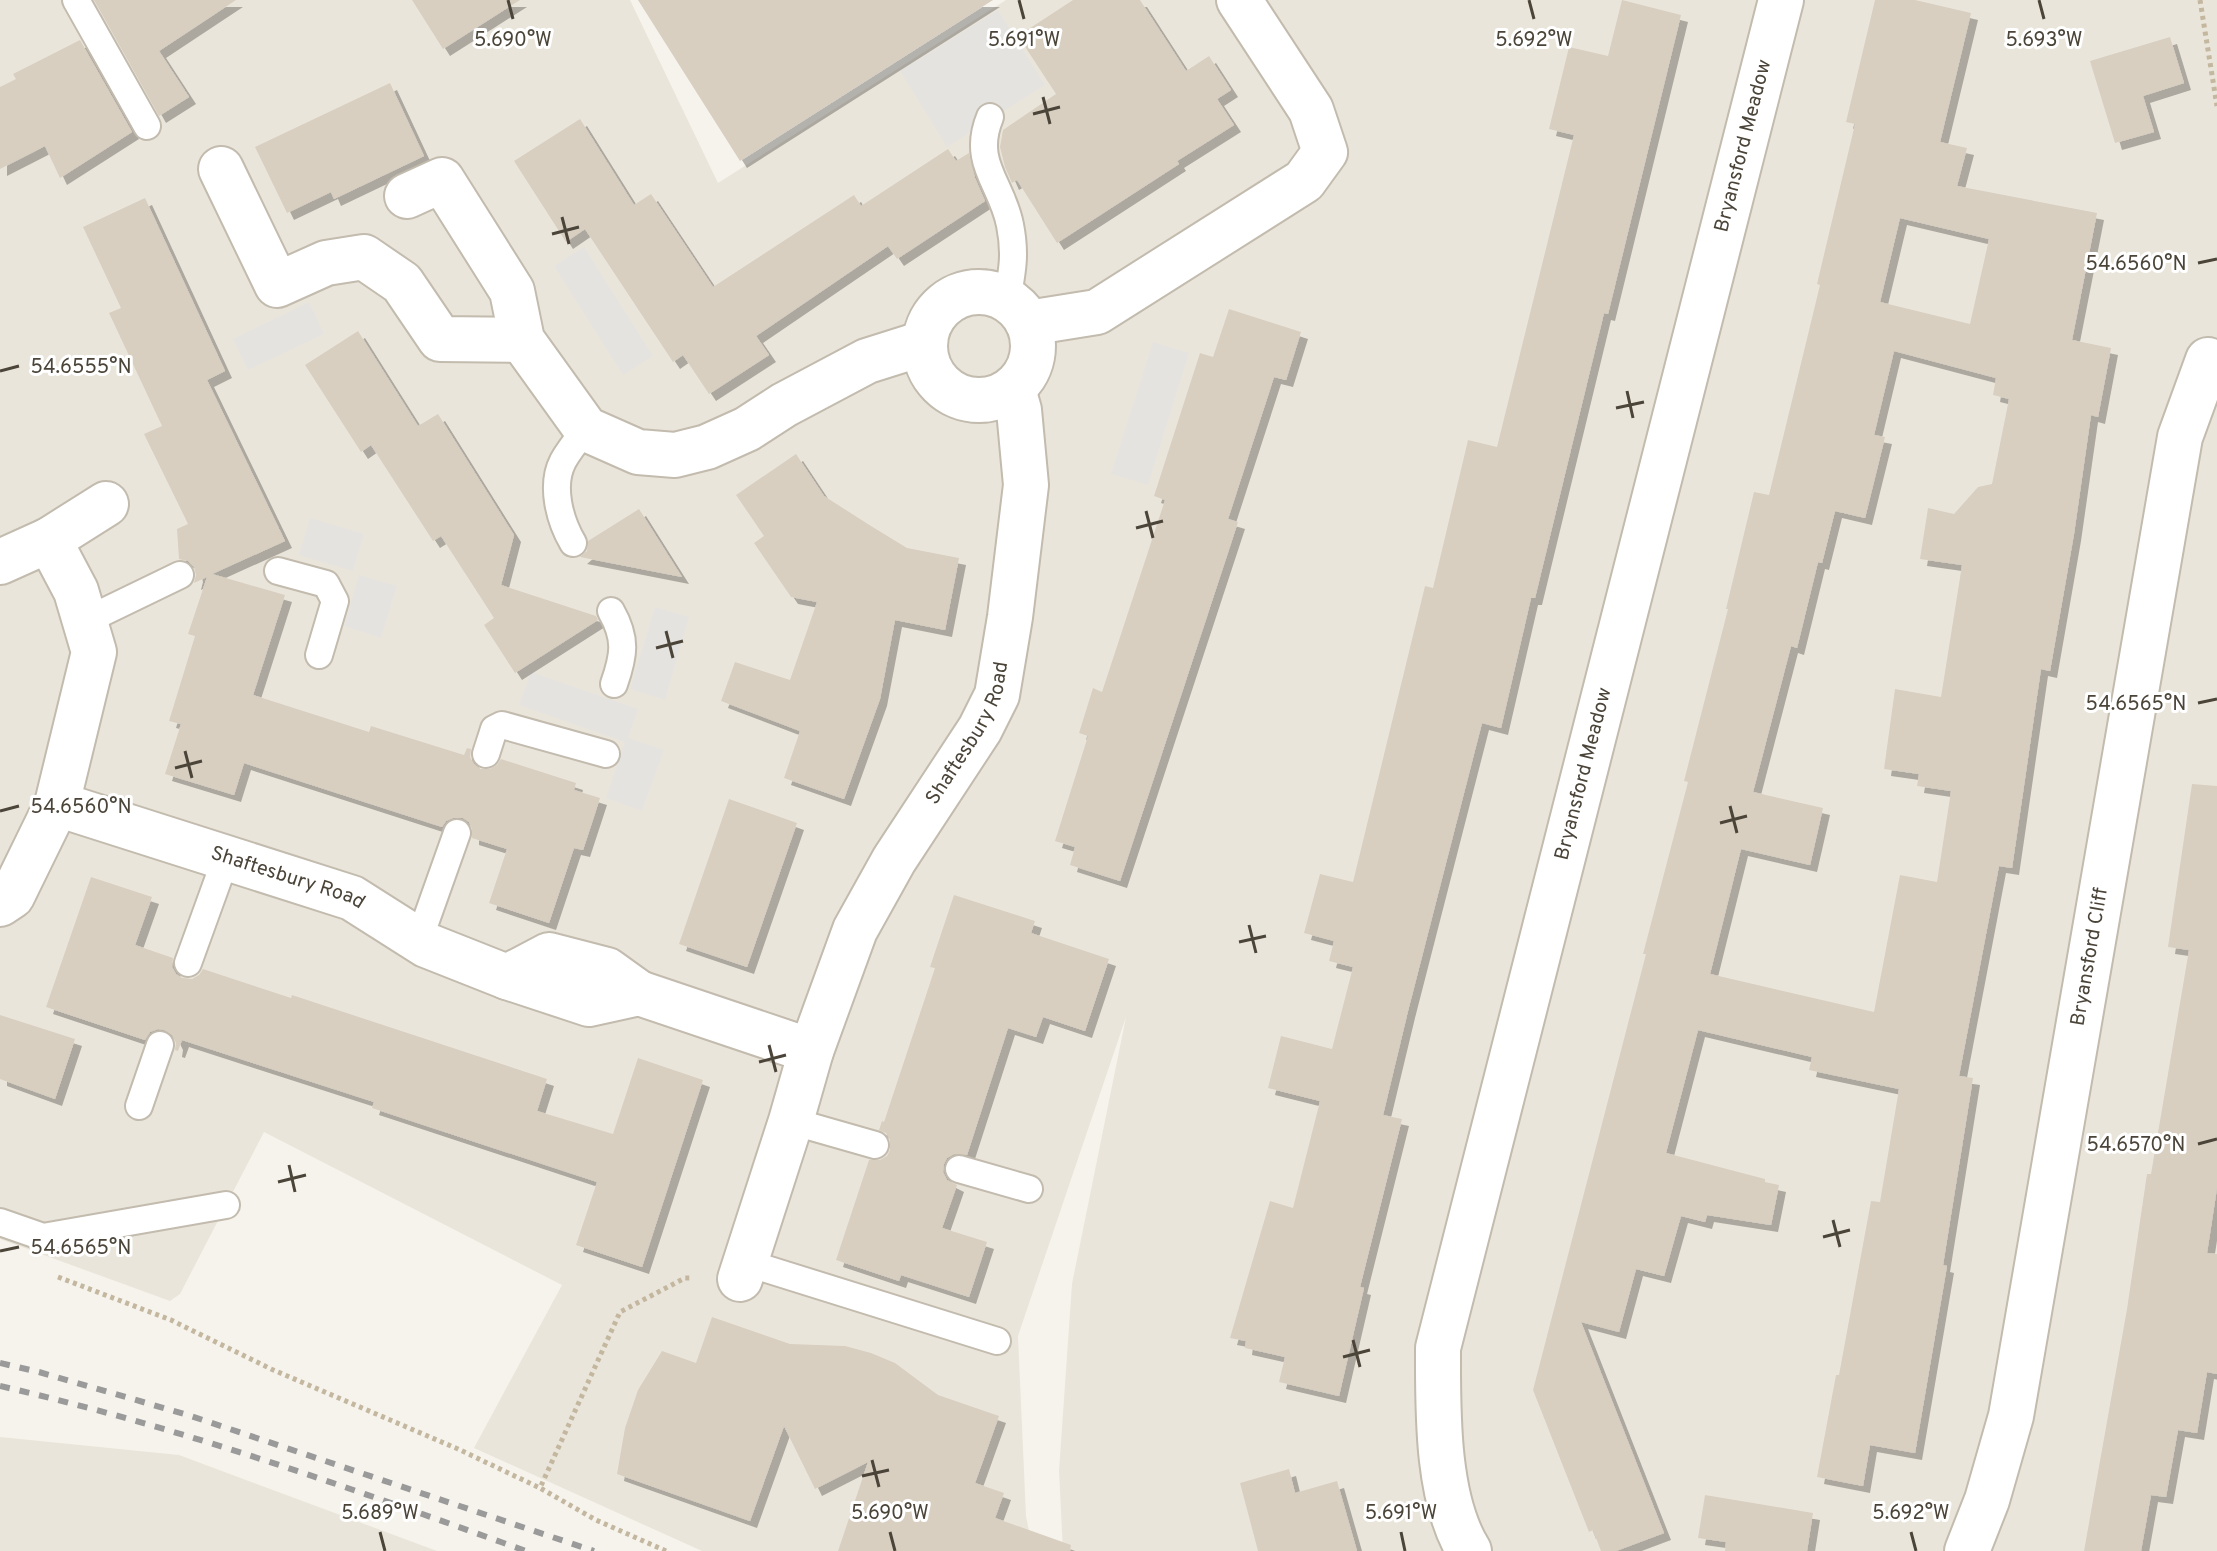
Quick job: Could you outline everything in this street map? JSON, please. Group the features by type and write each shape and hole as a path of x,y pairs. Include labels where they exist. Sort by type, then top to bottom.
{"street":[{"path":"1018,312 1097,312 1304,181 1325,152 1311,110 1239,0"},
{"name":"Bryansford Meadow","path":"1469,1551 1459,1536 1444,1476 1438,1414 1438,1348 1781,0"},
{"path":"221,169 277,285 326,263 364,257 402,283 440,339 522,340"},
{"path":"407,196 442,180 512,291 522,340 586,429 638,452 675,455 707,447 747,429 784,405 867,361 924,343"},
{"path":"979,292 997,295 1018,312 1033,345 1031,363 1022,381 996,398 975,401 957,397 933,377 926,360 924,343 928,325 944,304 960,295 979,292"},
{"name":"Bryansford Cliff","path":"1967,1551 1987,1500 2011,1416 2180,437 2208,360"},
{"name":"Shaftesbury Road","path":"742,1271 811,1051 855,930 894,860 980,729 997,695 1026,485 1019,410 1013,389"},
{"path":"0,562 49,540 106,504"},
{"path":"0,904 12,896 57,804 94,652 76,591 49,540"},
{"name":"Shaftesbury Road","path":"57,804 352,898 426,945 507,977 589,1004 639,993 811,1051"}],"lane":[{"path":"76,0 147,126"},
{"path":"990,117 982,145 987,168 998,187 1010,223 1018,312"},
{"path":"573,543 560,510 558,480 562,463 586,429"},
{"path":"278,571 326,584 335,601 319,655"},
{"path":"85,621 180,575"},
{"path":"611,611 621,628 622,660 614,684"},
{"path":"486,754 494,729 502,725 606,754"},
{"path":"419,940 457,833"},
{"path":"188,963 226,858"},
{"path":"139,1106 160,1045"},
{"path":"791,1121 875,1145"},
{"path":"959,1169 1029,1189"},
{"path":"0,1222 43,1237 226,1205"},
{"path":"742,1271 997,1341"}],"path":[{"path":"2200,0 2217,106"},
{"path":"540,1488 620,1312 685,1278 742,1271"},
{"path":"50,1274 171,1320 271,1369 458,1449 540,1488 596,1520 666,1551"}],"shaded area":[{"path":"0,0 630,0 718,183 1006,0 2217,0 2217,1551 1063,1551 1059,1471 1072,1284 1126,1017 1018,1336 1026,1516 1033,1551 702,1551 474,1448 562,1285 264,1132 180,1294 170,1301 0,1239"},
{"path":"998,10 1045,85 947,147 900,71"},
{"path":"584,247 653,356 623,375 554,266"},
{"path":"309,302 324,334 248,370 233,339"},
{"path":"1153,342 1189,353 1148,485 1111,474"},
{"path":"310,518 364,534 353,571 299,555"},
{"path":"359,575 397,586 381,638 344,626"},
{"path":"655,607 689,617 665,700 630,689"},
{"path":"531,672 638,709 628,738 664,750 642,811 606,798 625,742 519,705"},
{"path":"0,1437 179,1455 437,1551 0,1551"}],"building":[{"path":"94,0 236,0 159,51 189,97 159,116"},
{"path":"412,0 520,0 443,49"},
{"path":"638,0 993,0 740,161"},
{"path":"1073,0 1140,0 1186,71 1209,56 1231,90 1217,99 1234,125 1057,243 1017,180 1012,183 1000,147 1003,130 1056,94 1018,36"},
{"path":"1622,0 1681,15 1535,598 1531,598 1501,728 1482,723 1408,1011 1383,1115 1402,1119 1360,1287 1364,1288 1339,1396 1279,1382 1285,1357 1245,1348 1246,1341 1230,1338 1270,1201 1293,1208 1320,1101 1268,1088 1281,1036 1332,1049 1353,967 1329,961 1334,941 1304,933 1320,874 1353,882 1425,586 1433,588 1468,440 1497,447 1574,135 1549,129 1569,47 1608,56"},
{"path":"1875,0 1915,0 1971,13 1940,142 1967,148 1957,186 2097,213 2072,340 2111,348 2098,417 2091,415 2050,671 2041,669 2012,868 1999,866 1959,1076 1973,1078 1943,1265 1947,1266 1915,1453 1870,1445 1863,1486 1817,1477 1871,1201 1880,1202 1899,1089 1809,1070 1812,1057 1698,1030 1666,1153 1779,1185 1771,1225 1707,1215 1705,1222 1681,1216 1664,1276 1636,1269 1619,1332 1581,1322 1664,1533 1616,1551 1601,1551 1593,1530 1589,1532 1533,1390 1646,954 1643,954 1688,782 1684,781 1754,492 1769,495 1855,124 1846,122","holes":["1900,218 1989,239 1970,324 1880,302","1894,351 1996,378 1993,395 2009,399 1992,484 1978,487 1954,514 1928,508 1920,559 1962,565 1941,697 1895,689 1884,769 1919,774 1917,786 1951,791 1937,882 1900,875 1874,1012 1710,974 1741,849 1810,865 1823,808 1753,792 1791,646 1797,648 1818,562 1822,563 1835,511 1865,518 1885,437 1874,435"]},
{"path":"2170,37 2184,83 2143,96 2154,132 2115,143 2090,61"},
{"path":"80,40 132,132 60,178 45,146 0,169 0,87 16,79 13,74"},
{"path":"390,83 424,156 334,199 331,192 287,213 255,147"},
{"path":"580,119 634,205 651,194 713,287 854,195 861,206 948,149 956,161 969,153 985,201 897,259 888,246 756,336 769,355 709,394 683,355 673,362 585,229 566,242 514,161"},
{"path":"145,198 225,371 207,380 285,541 212,574 285,595 253,695 369,732 371,726 464,755 467,748 471,749 470,757 480,769 490,769 501,759 576,783 574,790 600,798 583,850 574,848 549,923 489,903 507,849 472,838 469,822 463,818 446,821 442,827 244,763 234,795 165,774 181,724 169,721 195,636 188,634 207,577 194,583 194,567 188,561 179,559 177,529 188,524 144,434 162,426 109,313 121,308 83,227"},
{"path":"1229,309 1301,332 1286,380 1274,377 1228,519 1238,522 1120,881 1070,865 1075,847 1055,841 1088,736 1079,733 1093,688 1102,692 1165,500 1154,496 1200,353 1213,357"},
{"path":"358,331 418,426 438,414 514,535 501,585 596,616 598,620 515,673 484,625 494,618 441,536 433,541 371,445 361,452 305,365"},
{"path":"796,454 824,496 871,526 907,548 959,558 945,630 895,620 880,699 844,799 784,778 800,731 721,701 735,662 790,680 817,602 791,597 754,543 764,536 736,495"},
{"path":"639,509 682,577 580,557 587,551 588,541"},
{"path":"2192,784 2217,786 2217,1188 2207,1253 2217,1254 2217,1374 2207,1372 2197,1433 2178,1430 2166,1497 2151,1495 2141,1551 2084,1551 2127,1309 2147,1174 2151,1174 2189,950 2168,947"},
{"path":"729,799 797,823 747,967 679,944"},
{"path":"91,877 152,897 135,945 173,958 172,967 182,978 192,979 203,969 547,1079 537,1111 613,1134 638,1058 703,1080 642,1267 576,1245 597,1182 372,1108 374,1102 182,1040 178,1051 175,1050 172,1035 164,1030 150,1032 145,1040 46,1007"},
{"path":"954,895 1035,921 1031,933 1109,959 1085,1031 1043,1017 1036,1037 1008,1028 967,1155 954,1154 944,1164 943,1172 947,1180 957,1185 942,1228 987,1242 969,1297 901,1275 899,1281 836,1260 869,1160 880,1160 890,1150 890,1140 886,1133 879,1130 935,968 930,967"},
{"path":"0,1015 75,1039 55,1099 0,1079"},
{"path":"712,1317 790,1344 845,1346 871,1353 895,1363 938,1395 999,1416 975,1483 1004,1493 995,1518 1071,1545 1070,1551 838,1551 868,1462 815,1489 784,1426 750,1521 617,1474 625,1428 638,1390 662,1351 696,1363"},
{"path":"1289,1469 1295,1493 1337,1481 1357,1551 1258,1551 1240,1483"},
{"path":"1705,1495 1813,1513 1807,1551 1725,1551 1726,1542 1698,1538"}],"railway":[{"path":"0,1363 188,1415 594,1551"},
{"path":"0,1386 200,1440 331,1482 526,1551"}]}
